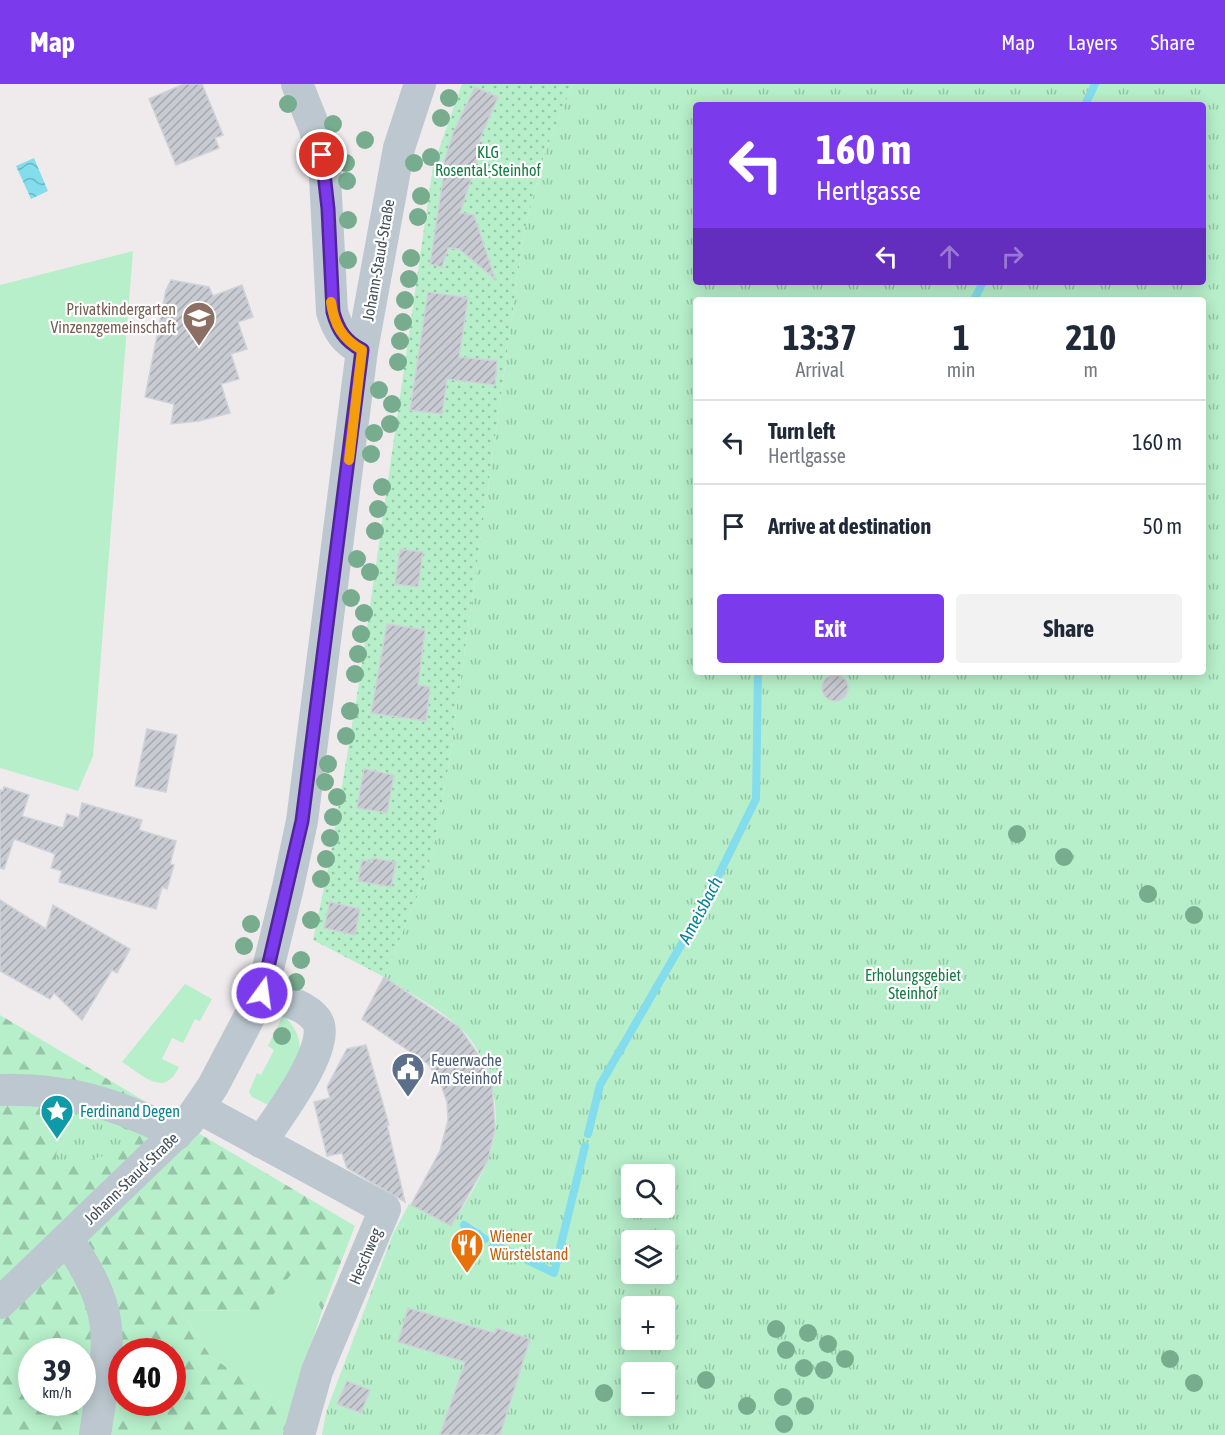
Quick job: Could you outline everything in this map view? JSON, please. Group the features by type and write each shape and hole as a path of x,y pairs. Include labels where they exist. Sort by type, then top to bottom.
{"street":[{"path":"297,84 315,129 324,166 333,312 338,328 348,343 362,350"},
{"name":"Johann-Staud-Straße","path":"0,1303 177,1134 199,1108 262,993 302,821 362,350 397,158 420,84"},
{"path":"261,1142 301,1080 319,1046 321,1033 318,1021 308,1011 262,993"},
{"path":"0,1090 22,1089 80,1095 136,1114 177,1134"},
{"name":"Heschweg","path":"199,1108 385,1209 317,1371 298,1435"},
{"path":"67,1239 98,1289 106,1319 107,1362 95,1435"}],"green space":[{"name":"KLG Rosental-Steinhof","path":"462,84 573,84 545,151 524,232 448,769 436,837 424,880 384,977 313,940 329,864 359,683 433,166"},
{"name":"Erholungsgebiet Steinhof","path":"573,84 1225,84 1225,1435 322,1435 326,1412 393,1234 409,1204 451,1226 479,1178 493,1145 495,1107 493,1089 480,1054 469,1038 449,1018 384,977 424,880 436,837 448,769 524,232 545,151"},
{"path":"133,251 93,756 78,791 0,768 0,285"},
{"path":"185,984 212,999 200,1021 195,1019 183,1043 172,1038 162,1059 179,1067 173,1077 167,1082 160,1083 145,1078 122,1062"},
{"path":"0,1015 355,1226 322,1311 300,1265 259,1310 181,1311 211,1357 291,1409 286,1435 0,1435"},
{"path":"283,1015 299,1038 300,1050 292,1071 270,1106 252,1097 249,1092 257,1073 261,1075 274,1050 268,1046"},
{"path":"60,1103 119,1125 132,1134 128,1149 82,1162 56,1160"},
{"path":"300,1264 322,1311 291,1409 211,1357 181,1311 259,1310"}],"water":[{"path":"34,158 48,191 31,199 16,166"}],"building":[{"path":"184,84 202,84 223,135 215,138 219,148 176,165 149,99"},
{"path":"475,87 498,97 479,141 483,142 460,213 474,215 495,279 459,249 448,248 442,267 430,264 444,173 441,172 453,133"},
{"path":"171,280 209,287 213,296 242,285 253,317 238,322 247,349 231,354 239,379 221,384 230,413 199,421 171,424 174,404 145,397 166,290"},
{"path":"428,292 468,298 459,357 497,361 495,385 447,379 442,414 410,410"},
{"path":"400,549 423,552 418,587 395,584"},
{"path":"387,624 425,630 418,685 430,687 426,721 371,713"},
{"path":"835,675 844,679 848,688 844,697 835,701 826,697 822,688 826,679"},
{"path":"147,729 177,735 166,792 135,786"},
{"path":"364,769 394,775 387,813 357,808"},
{"path":"4,787 29,795 22,816 63,828 67,814 79,818 82,803 142,820 139,830 176,841 170,864 174,865 167,889 162,887 156,909 59,882 62,871 51,868 55,854 14,839 4,869 0,868 0,790 3,791"},
{"path":"372,858 396,862 391,887 358,881 362,860 372,862"},
{"path":"0,900 46,929 53,905 130,949 117,973 112,970 82,1020 54,993 50,999 0,971"},
{"path":"330,902 360,909 355,935 324,928"},
{"path":"384,977 459,1027 485,1064 492,1086 495,1129 488,1160 451,1226 411,1205 440,1151 448,1120 447,1102 439,1079 428,1064 362,1019"},
{"path":"366,1045 389,1125 387,1125 405,1202 347,1168 342,1153 327,1156 314,1102 330,1098 327,1087 347,1049"},
{"path":"408,1308 495,1333 496,1328 530,1339 500,1435 440,1435 465,1362 398,1342"},
{"path":"347,1381 370,1390 361,1413 337,1404"}],"waterway":[{"name":"Ameisbach","path":"1086,102 1095,84"},
{"name":"Ameisbach","path":"976,297 982,285"},
{"name":"Ameisbach","path":"588,1134 600,1085 703,907 756,799 758,675"},
{"name":"Ameisbach","path":"494,1244 554,1273 585,1146"},
{"name":"Ameisbach","path":"464,1225 485,1239"}],"slow traffic":[{"path":"331,302 338,328 348,343 362,350 349,460"}],"place":[{"name":"Privatkindergarten Vinzenzgemeinschaft","path":"199,347"},
{"name":"Feuerwache Am Steinhof","path":"408,1098"},
{"name":"Ferdinand Degen","path":"57,1140"},
{"name":"Wiener Würstelstand","path":"467,1274"}],"route":[{"path":"262,993 302,821 362,350 348,343 338,328 333,312 330,292 328,209 322,155"}]}
